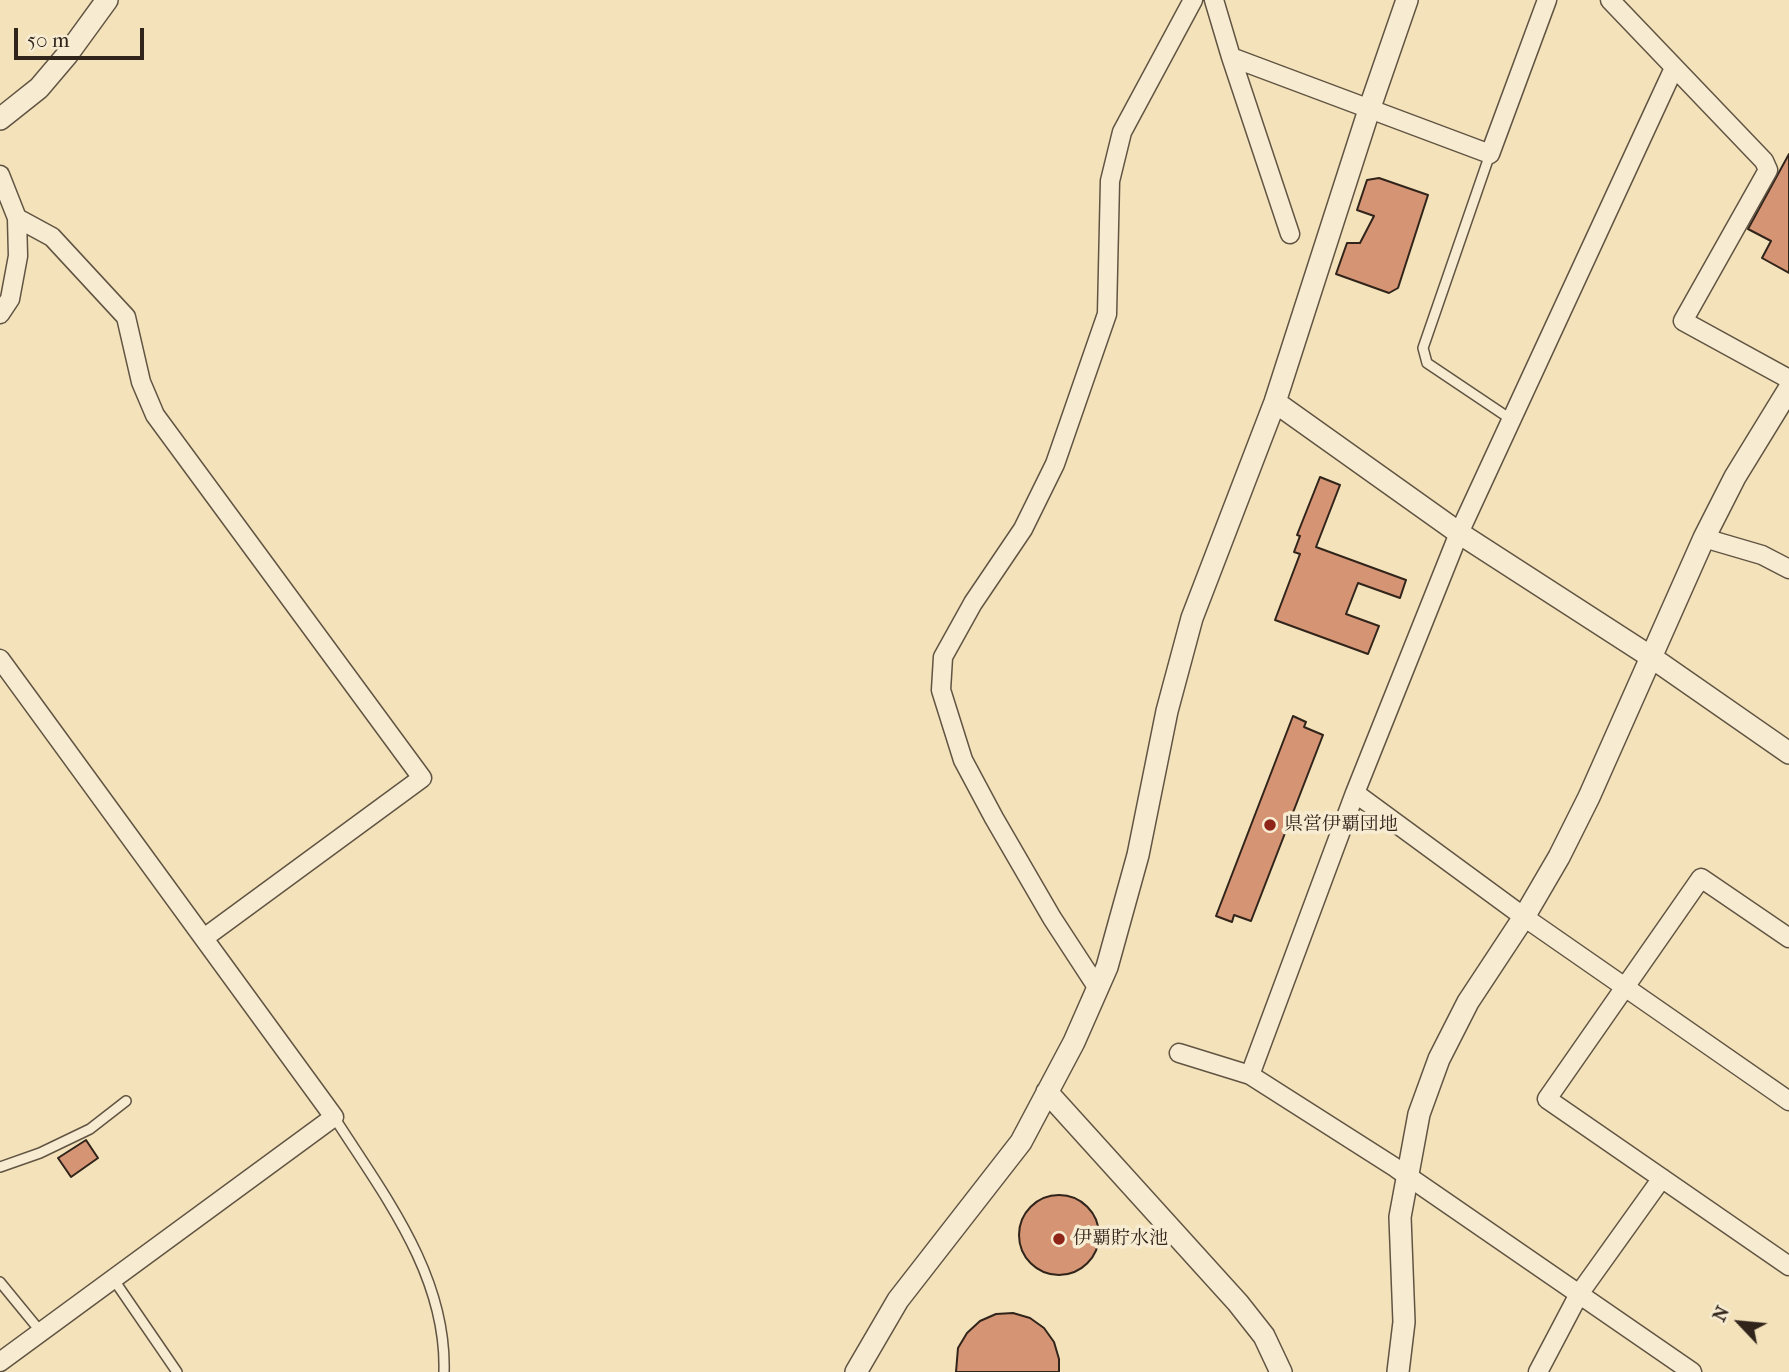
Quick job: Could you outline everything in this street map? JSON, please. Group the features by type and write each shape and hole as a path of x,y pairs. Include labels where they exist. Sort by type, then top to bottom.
{"street":[{"path":"0,119 39,88 107,0"},
{"path":"1097,987 1052,918 963,760 941,690 943,657 973,603 1023,529 1055,464 1107,314 1110,181 1122,132 1193,0"},
{"path":"1214,0 1290,234"},
{"path":"856,1372 898,1300 1021,1142 1074,1042 1107,967 1138,855 1167,710 1192,618 1275,402 1368,110 1407,0"},
{"path":"1231,57 1490,154 1547,0"},
{"path":"1610,0 1764,161 1768,170 1683,321 1789,379"},
{"path":"1250,1074 1355,793 1460,533 1674,68"},
{"path":"0,174 17,218 18,256 10,299 0,314"},
{"path":"17,218 52,237 126,317 141,383 155,415 422,778 204,938"},
{"path":"1398,1372 1404,1322 1400,1217 1419,1114 1438,1059 1468,1002 1524,917 1559,857 1590,797 1704,538 1735,477 1789,388"},
{"path":"1275,402 1460,533 1651,657 1789,753"},
{"path":"1704,538 1762,555 1789,569"},
{"path":"0,659 334,1117 0,1362"},
{"path":"1355,793 1524,917 1789,1101"},
{"path":"1789,938 1701,878 1547,1099 1789,1266"},
{"path":"1179,1053 1250,1074 1407,1175 1692,1372"},
{"path":"1047,1092 1238,1303 1264,1336 1281,1372"},
{"path":"1538,1372 1579,1294 1662,1178"}],"lane":[{"path":"1490,154 1423,348 1427,363 1511,420"},
{"path":"0,1167 40,1153 90,1129 126,1101"},
{"path":"334,1117 406,1231 422,1263 432,1293 443,1347 444,1372"},
{"path":"114,1280 177,1372"},
{"path":"0,1282 41,1332"}],"building":[{"path":"1789,154 1789,273 1762,258 1771,241 1748,229"},
{"path":"1379,178 1428,195 1398,288 1389,293 1336,274 1347,243 1360,243 1374,216 1357,210 1367,180"},
{"path":"1320,477 1340,485 1316,547 1406,580 1400,598 1358,583 1346,614 1379,626 1368,654 1275,620 1300,554 1294,552 1300,536 1297,535"},
{"name":"県営伊覇団地","path":"1293,716 1306,722 1304,727 1323,735 1251,921 1234,915 1232,922 1216,916"},
{"path":"86,1140 98,1158 71,1177 58,1158"},
{"name":"伊覇貯水池","path":"1059,1195 1074,1198 1087,1207 1096,1220 1099,1235 1096,1250 1087,1263 1074,1272 1059,1275 1044,1272 1031,1263 1022,1250 1019,1235 1022,1220 1031,1207 1044,1198"},
{"path":"1013,1313 1030,1318 1044,1328 1054,1342 1059,1359 1059,1372 956,1372 958,1348 967,1333 980,1321 996,1314"}],"place":[{"name":"県営伊覇団地","path":"1270,825"},
{"name":"伊覇貯水池","path":"1059,1239"}]}
